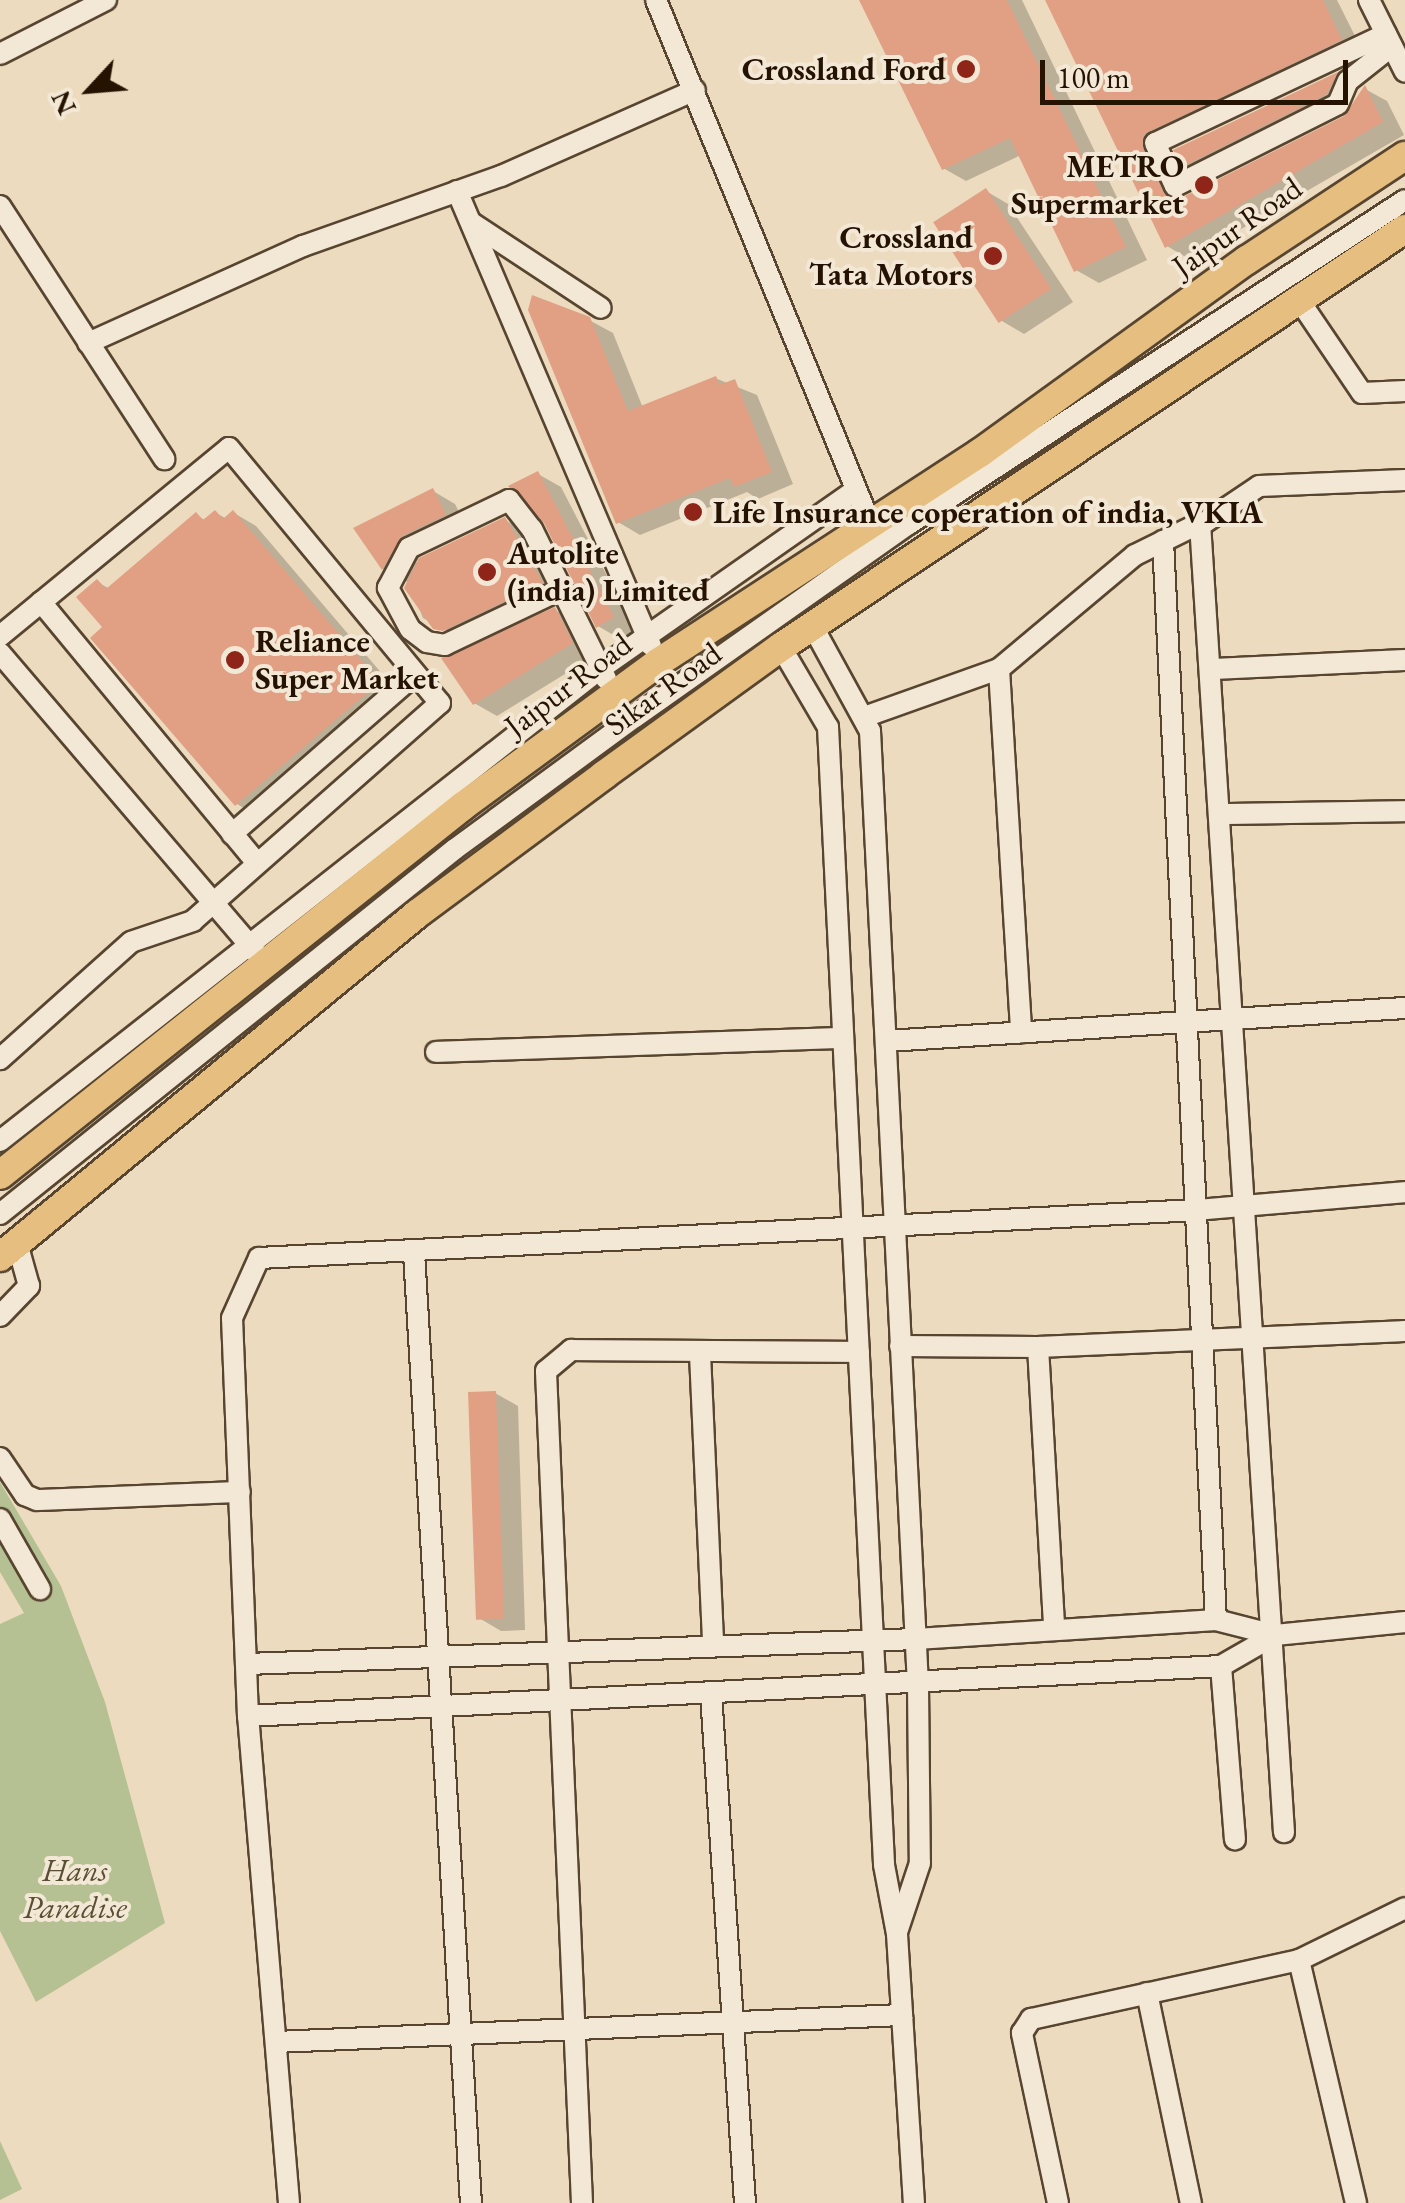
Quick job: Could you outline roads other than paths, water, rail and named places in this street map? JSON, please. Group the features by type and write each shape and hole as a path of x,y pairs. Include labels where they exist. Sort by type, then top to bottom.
{"main road":[{"name":"Jaipur Road","path":"0,1175 257,954 659,662 870,523 1405,156"},
{"name":"Sikar Road","path":"8,1250 416,914 781,647 1405,228"}],"street":[{"path":"0,54 106,0"},
{"path":"656,0 870,523"},
{"path":"1369,0 1405,72"},
{"path":"1389,40 1348,81 1338,104 1175,186 1155,143 1389,40"},
{"path":"88,343 303,246 457,192 695,90"},
{"path":"457,192 659,662"},
{"path":"0,1214 554,775 909,524 1405,200"},
{"path":"0,206 164,459"},
{"path":"470,222 602,308"},
{"path":"1299,300 1362,393 1405,391"},
{"path":"0,636 229,448 440,703 256,862 214,905 193,922 131,942 0,1060"},
{"path":"864,716 999,669 1135,555 1200,525 1259,486 1405,480"},
{"path":"0,1141 257,954 600,669 856,490"},
{"path":"558,591 446,645 426,642 410,629 388,588 409,548 508,500 532,528 558,591 616,694"},
{"path":"1200,525 1213,669 1252,1333 1275,1635 1284,1832"},
{"path":"1163,542 1216,1620"},
{"path":"41,602 256,862"},
{"path":"814,627 864,716 887,1042 918,1686 920,1863 897,1934"},
{"path":"781,647 828,727 852,1226 880,1687 884,1865 897,1934 914,2203"},
{"path":"0,653 257,954"},
{"path":"1213,669 1405,660"},
{"path":"999,669 1020,1032"},
{"path":"232,834 414,675"},
{"path":"1222,814 1405,811"},
{"path":"887,1042 1405,1008"},
{"path":"436,1052 842,1038"},
{"path":"284,2198 276,2042 248,1716 232,1318 259,1258 1196,1210 1405,1192"},
{"path":"0,1316 29,1286 8,1250"},
{"path":"414,1253 470,2203"},
{"path":"900,1346 1038,1347 1252,1333 1405,1331"},
{"path":"1038,1347 1054,1627"},
{"path":"582,2203 546,1371 571,1350 700,1354 859,1352"},
{"path":"700,1354 713,1645"},
{"path":"0,1458 25,1495 37,1500 240,1492"},
{"path":"0,1519 40,1590"},
{"path":"247,1664 556,1647 916,1639 1054,1627 1216,1620 1275,1635 1405,1622"},
{"path":"248,1716 918,1686 1222,1666 1275,1635"},
{"path":"1222,1666 1235,1839"},
{"path":"711,1694 745,2203"},
{"path":"1058,2203 1025,2024 1036,2016 1300,1960 1405,1908"},
{"path":"1300,1960 1356,2203"},
{"path":"1147,1993 1191,2203"},
{"path":"276,2042 902,2016"}],"place":[{"name":"Crossland Ford","path":"966,69"},
{"name":"METRO Supermarket","path":"1204,185"},
{"name":"Crossland Tata Motors","path":"993,256"},
{"name":"Life Insurance coperation of india, VKIA","path":"693,512"},
{"name":"Autolite (india) Limited","path":"487,572"},
{"name":"Reliance Super Market","path":"235,660"}],"park label":[{"name":"Hans Paradise","path":"75,1890"}]}
